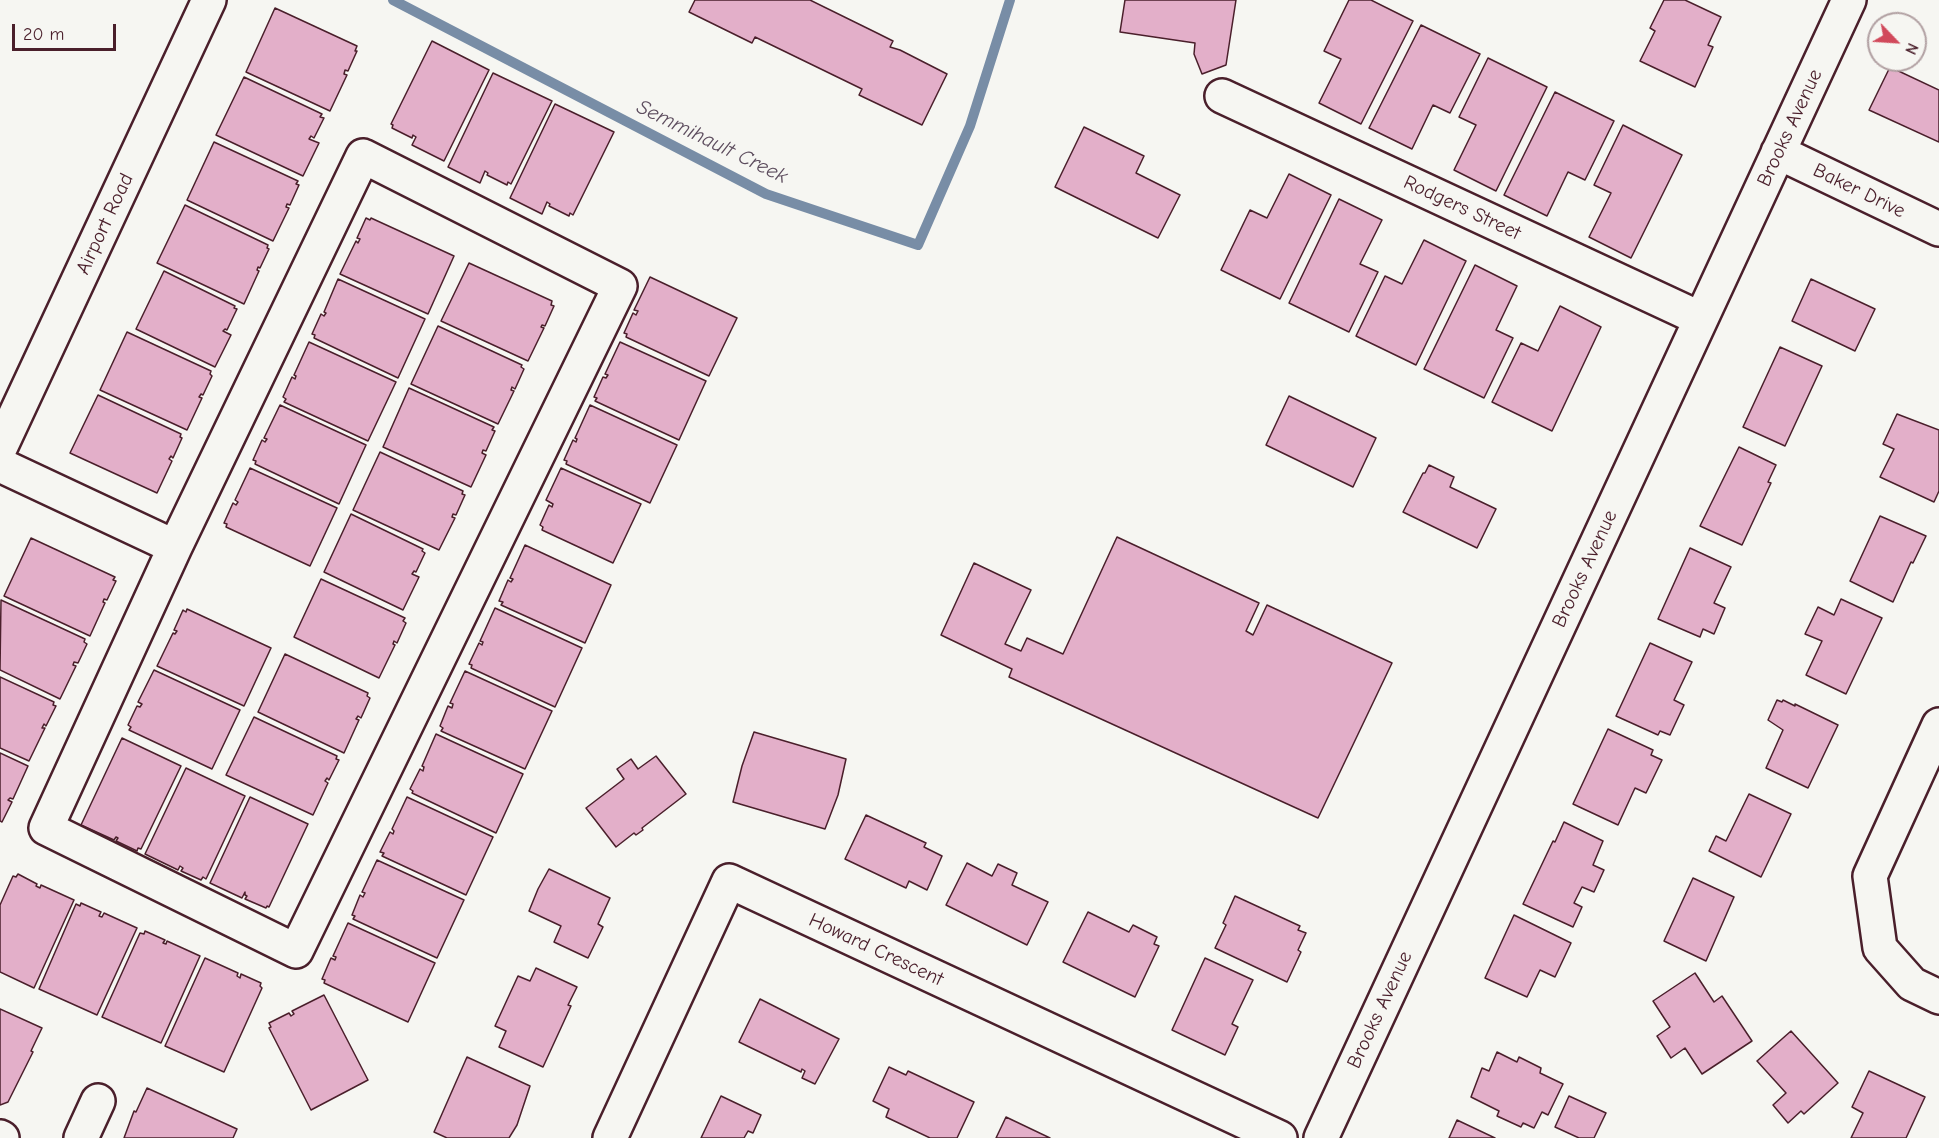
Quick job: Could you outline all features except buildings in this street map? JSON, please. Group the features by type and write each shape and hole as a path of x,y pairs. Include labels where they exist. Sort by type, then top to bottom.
{"street":[{"name":"Airport Road","path":"0,448 209,0"},
{"name":"Brooks Avenue","path":"1321,1138 1849,0"},
{"name":"Rodgers Street","path":"1222,96 1701,319"},
{"name":"Baker Drive","path":"1778,152 1939,229"},
{"path":"363,156 620,286 296,951 46,828 175,547 363,156"},
{"path":"0,465 175,547"},
{"path":"1939,725 1870,876 1880,948 1912,984 1939,996"},
{"name":"Howard Crescent","path":"610,1138 729,881 1280,1138"},
{"path":"81,1138 98,1101"}],"waterway":[{"name":"Semmihault Creek","path":"393,0 766,194 918,245 970,126 1010,0"}]}
